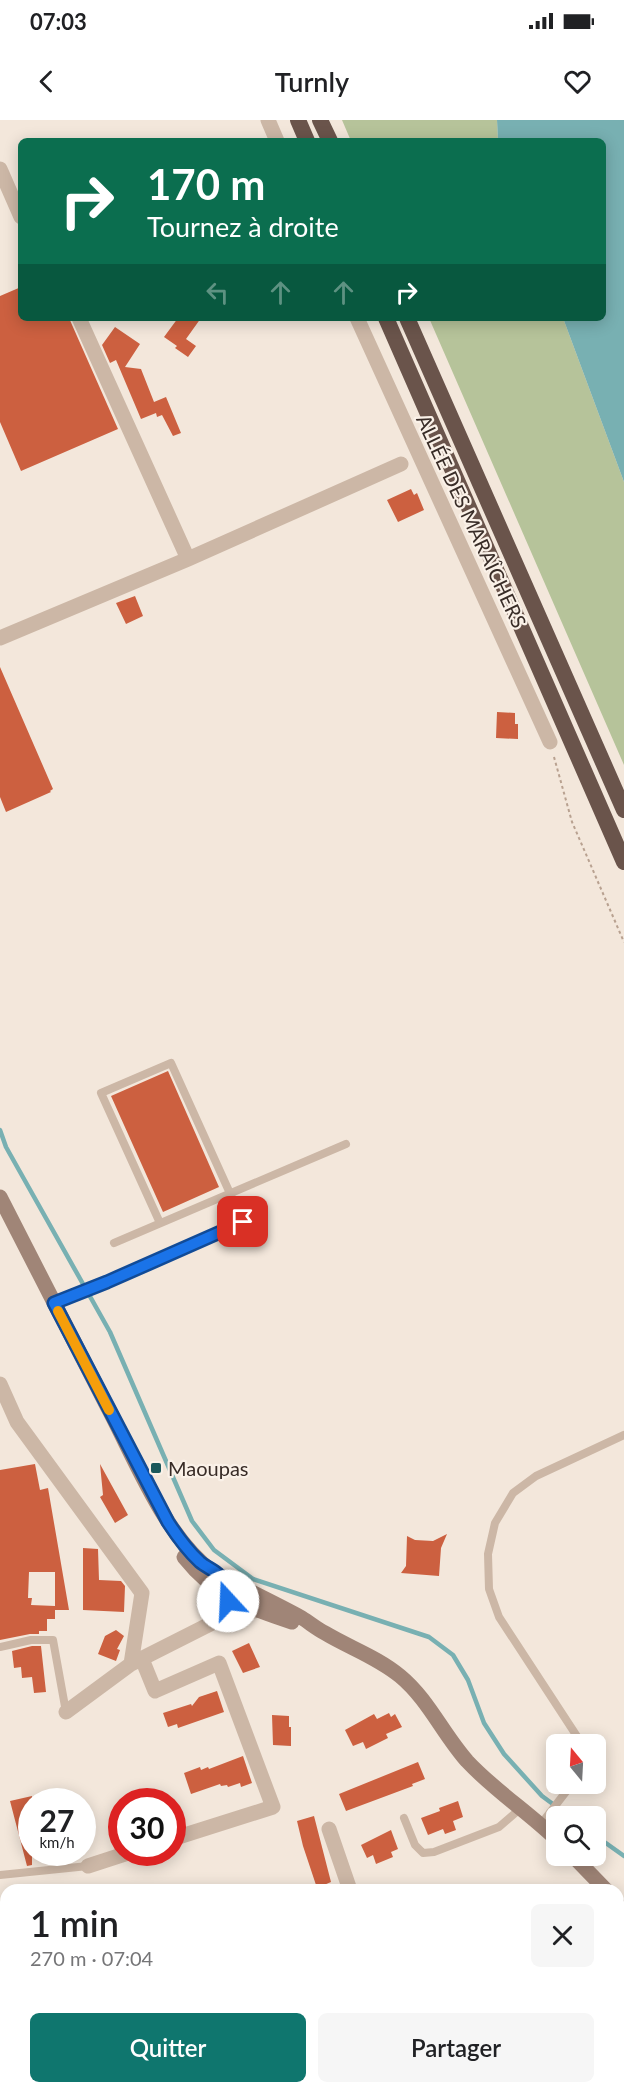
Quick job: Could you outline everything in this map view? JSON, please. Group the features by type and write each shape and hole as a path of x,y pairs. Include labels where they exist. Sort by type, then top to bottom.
{"highway":[{"path":"298,120 307,138"},
{"path":"320,120 329,138"},
{"path":"387,321 624,862"},
{"path":"409,321 624,810"}],"main road":[{"path":"0,1197 184,1557 200,1577 226,1594 259,1610 324,1633 380,1661 411,1685 467,1761 486,1780 522,1807 546,1829"},
{"path":"168,1522 179,1540 201,1563 221,1576 302,1618 324,1633"},
{"path":"583,1866 600,1884"}],"street":[{"path":"268,120 276,138"},
{"path":"0,169 18,210"},
{"path":"80,321 188,559"},
{"name":"ALLÉE DES MARAÎCHERS","path":"358,321 550,742"},
{"path":"0,638 188,559 401,464"},
{"path":"0,1384 17,1422 142,1593 136,1661 155,1691 219,1663 273,1807 186,1835"},
{"path":"221,1576 226,1594 226,1616"},
{"path":"200,1577 207,1609"},
{"path":"195,1631 214,1599 226,1594 273,1604"},
{"path":"66,1712 136,1661 226,1616 259,1610"},
{"path":"329,1829 348,1884"}],"lane":[{"path":"160,1223 102,1093 171,1064 243,1222"},
{"path":"114,1243 346,1144"},
{"path":"54,1303 252,1218"},
{"path":"575,1734 499,1617 489,1589 488,1554 495,1523 513,1493 536,1476 624,1435"},
{"path":"0,1647 31,1640 53,1640 66,1712"},
{"path":"541,1824 564,1794"},
{"path":"404,1818 415,1845 423,1852 434,1852 499,1827 522,1807"},
{"path":"0,1875 88,1866"}],"path":[{"path":"550,742 572,822 624,942"}],"green space":[{"path":"342,120 497,120 498,138 350,138"},
{"path":"430,321 564,321 624,482 624,765"}],"water":[{"path":"497,120 624,120 624,482 564,321 606,321 606,138 498,138"}],"building":[{"path":"18,288 18,321 70,321 118,429 21,471 0,422 0,296"},
{"path":"176,321 199,321 186,339 196,346 188,357 164,337"},
{"path":"115,327 140,344 125,367 141,369 154,402 166,397 181,433 173,436 162,415 157,417 156,413 141,419 116,360 110,363 102,345"},
{"path":"411,489 414,495 417,493 424,510 398,522 387,500"},
{"path":"135,596 143,616 126,624 116,603"},
{"path":"0,667 53,789 51,792 6,812 0,797"},
{"path":"497,712 515,713 518,739 496,738"},
{"path":"168,1071 219,1187 163,1212 111,1096"},
{"path":"35,1464 40,1490 48,1488 69,1610 55,1610 55,1619 47,1619 47,1631 0,1640 0,1470","holes":["29,1572 55,1572 55,1606 31,1605 32,1598 28,1598"]},
{"path":"100,1464 128,1515 115,1523 100,1497 103,1495"},
{"path":"447,1534 441,1548 439,1576 401,1573 406,1566 407,1536 415,1540 433,1541"},
{"path":"83,1548 98,1549 99,1580 121,1581 125,1586 124,1612 83,1610"},
{"path":"116,1630 124,1636 117,1649 120,1650 116,1661 98,1654 105,1636"},
{"path":"249,1643 260,1667 243,1673 232,1651"},
{"path":"41,1646 46,1692 34,1693 32,1677 22,1678 21,1667 14,1668 12,1651"},
{"path":"217,1691 224,1712 178,1728 177,1724 168,1727 163,1713 191,1704 192,1706 199,1697"},
{"path":"389,1713 391,1717 395,1714 402,1727 386,1734 388,1738 366,1749 363,1742 353,1746 345,1730 374,1714 377,1719"},
{"path":"272,1715 289,1716 291,1746 273,1745"},
{"path":"243,1756 252,1783 241,1787 240,1783 228,1787 220,1784 191,1794 184,1773 200,1767 201,1770 208,1767 209,1769"},
{"path":"418,1762 425,1779 412,1784 413,1786 346,1811 339,1794"},
{"path":"18,1799 18,1832 10,1801"},
{"path":"458,1801 463,1817 453,1821 456,1830 445,1834 443,1829 428,1835 421,1818"},
{"path":"314,1816 331,1882 316,1884 297,1821"},
{"path":"391,1830 398,1849 391,1852 393,1857 376,1864 373,1855 367,1858 361,1845"}],"waterway":[{"path":"0,1130 6,1147 110,1332 192,1521 214,1550 253,1579 429,1637 453,1655 468,1680 484,1723 504,1754 542,1796 556,1806"},
{"path":"606,1843 624,1856"}],"slow traffic":[{"path":"58,1311 109,1410"}],"place":[{"name":"Maoupas","path":"156,1468"}],"route":[{"path":"228,1601 227,1589 221,1576 201,1563 190,1552 168,1522 54,1303 243,1222"}]}
